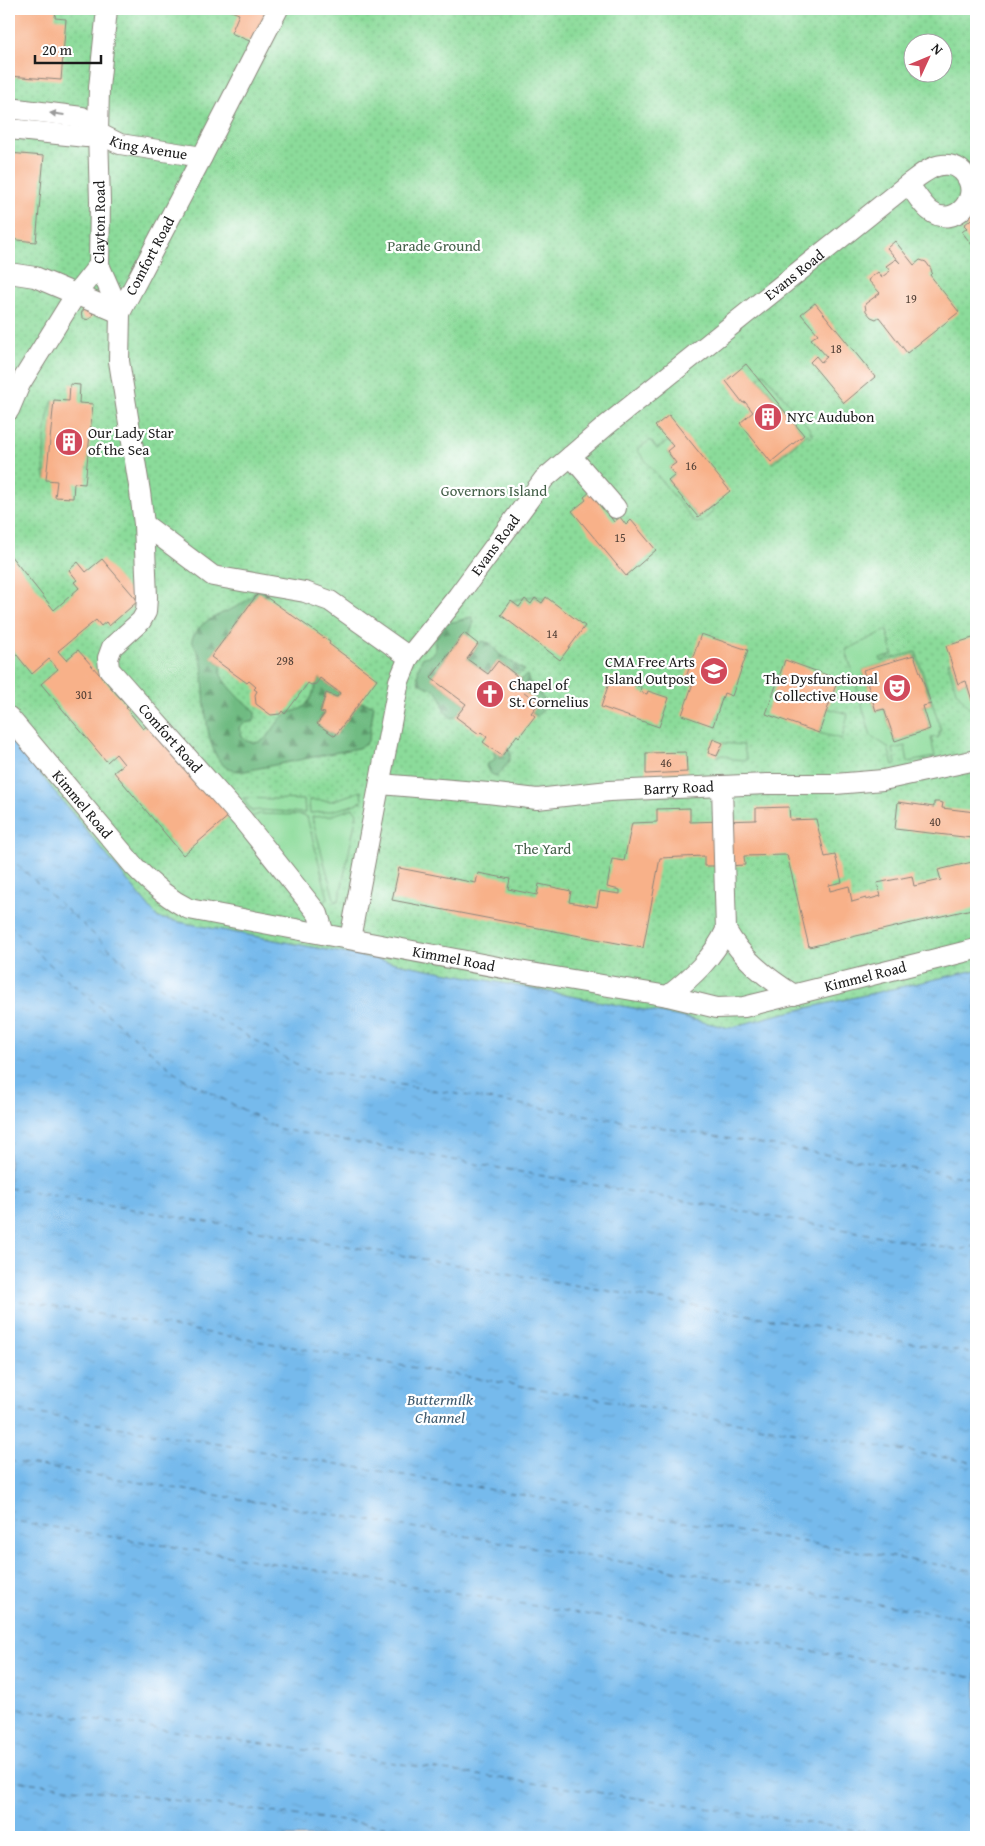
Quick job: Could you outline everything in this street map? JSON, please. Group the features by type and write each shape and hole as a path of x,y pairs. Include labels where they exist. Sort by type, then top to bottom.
{"street":[{"name":"Clayton Road","path":"9,410 20,384 76,294 99,265 99,88 107,9"},
{"name":"Comfort Road","path":"278,9 120,313 119,361 144,524 147,597 146,612 141,621 112,646 108,658 109,669 243,820 318,914 324,934"},
{"name":"King Avenue","path":"9,108 82,117 91,123 98,133 120,144 202,157"},
{"name":"King Avenue","path":"9,130 86,137 98,133"},
{"name":"Evans Road","path":"350,939 399,681 409,657 458,596 544,478 607,425 908,184"},
{"path":"99,265 120,313"},
{"path":"9,273 35,276 120,313"},
{"path":"571,456 616,508"},
{"path":"144,524 213,576 305,592 330,601 409,657"},
{"name":"Kimmel Road","path":"9,717 134,866 154,887 172,901 196,910 519,971 668,996 717,1008 732,1008 794,995 976,950"},
{"name":"Barry Road","path":"380,784 488,792 537,799 610,791 767,784 835,784 883,780 976,760"},
{"path":"722,786 726,930 734,945 756,968 770,980 794,995"},
{"path":"668,996 704,964 726,930"}],"green space":[{"name":"Governors Island","path":"9,9 976,9 976,970 772,1016 729,1028 681,1017 158,918 9,736"},
{"path":"764,373 809,428 812,435 811,437 807,434 773,463 771,462 804,435 758,378"},
{"path":"54,400 46,480 44,464 45,439 51,405"},
{"path":"650,440 657,449 668,441 673,446 667,452 676,463 669,468 675,475 668,481 698,517 711,507 714,511 701,522 696,523 693,520 637,450"},
{"path":"256,590 268,592 265,597 259,593 211,657 222,665 220,672 229,687 255,711 254,721 242,724 239,728 243,737 248,741 262,741 285,715 305,705 312,696 320,678 340,693 337,697 326,694 320,711 325,713 317,723 334,736 360,702 374,705 369,739 366,744 358,748 245,771 228,768 216,756 208,732 202,664 192,639 197,630 205,623 242,604"},
{"path":"534,596 545,598 542,603 535,598 531,604 525,600 519,607 511,601"},
{"path":"472,617 474,622 468,637 463,634 431,678 466,704 456,717 452,718 444,710 442,699 438,693 419,683 418,670 423,657 435,652 435,639 448,622"},
{"path":"887,630 893,655 880,658 881,661 916,652 941,730 939,731 939,737 931,738 935,757 908,762 905,746 893,749 896,764 893,765 888,747 871,736 846,650","holes":["914,655 931,704 923,706 930,729 895,741 884,709 876,711 863,670"]},
{"path":"482,641 490,643 499,654 524,670 517,676 498,661 488,674 467,659"},
{"path":"948,662 951,662 958,684 966,681 976,709 976,716 956,691"},
{"path":"527,675 530,683 547,706 537,716 531,713 538,703 516,686"},
{"path":"827,708 848,714 842,739 819,733"},
{"path":"723,743 743,745 747,760 733,759 724,755 717,756"},
{"path":"508,748 510,755 508,763 497,776 491,774 486,765 495,759 494,750 502,756"},
{"path":"361,791 362,801 356,804 337,810 310,813 309,800 332,801"},
{"path":"243,798 304,800 305,813 251,811"},
{"path":"353,808 357,813 339,900 335,902 312,817 330,816"},
{"path":"259,814 301,815 307,817 328,898 324,902 319,899 264,831 249,818"}],"water":[{"name":"Buttermilk Channel","path":"9,736 158,918 681,1017 729,1028 772,1016 976,970 976,1837 9,1837"}],"building":[{"path":"9,9 56,9 55,18 66,19 61,80 9,76"},
{"path":"226,9 270,9 254,43 231,33 239,14"},
{"path":"9,153 44,156 36,242 9,239"},
{"path":"976,215 976,250 962,232 967,228 964,225"},
{"path":"895,241 914,265 920,260 926,262 931,269 932,273 930,275 959,312 907,353 879,317 876,319 871,317 866,311 865,304 880,293 868,280 878,272 882,277 890,271 886,266 896,259 900,263 887,248"},
{"path":"815,303 875,377 844,403 810,362 816,356 821,362 827,357 811,339 818,334 801,314"},
{"path":"87,308 93,314 87,320 81,314"},
{"name":"NYC Audubon","path":"746,364 804,435 771,462 740,423 753,412 745,402 743,403 726,381"},
{"name":"Our Lady Star of the Sea","path":"70,384 80,385 79,403 93,404 85,484 74,483 73,498 55,497 57,481 46,480 54,400 69,401"},
{"path":"669,415 730,491 698,517 668,481 675,475 669,468 676,463 667,451 673,446 655,426"},
{"path":"591,491 614,522 620,517 626,525 631,520 656,550 626,576 572,511 586,500 584,497"},
{"path":"10,555 54,610 79,588 74,582 77,580 69,570 78,562 86,572 102,559 138,601 109,626 106,622 101,626 96,620 58,651 66,660 78,650 128,707 126,708 143,729 151,722 230,815 183,855 114,772 124,764 116,754 107,762 41,684 58,669 49,659 32,674 9,645"},
{"path":"259,592 330,642 329,644 377,679 335,736 317,724 325,713 320,712 326,693 337,697 340,693 320,678 316,684 311,685 308,683 285,714 282,711 280,714 271,715 256,704 255,695 257,691 254,689 256,687 249,681 247,683 211,657"},
{"path":"546,597 585,626 560,660 501,615 511,601 519,607 525,599 531,604 535,598 542,603"},
{"name":"Chapel of St. Cornelius","path":"464,633 478,644 467,659 488,674 498,661 521,679 516,686 539,703 531,713 535,716 519,737 517,735 502,756 483,742 487,737 481,732 479,734 456,717 466,704 431,678"},
{"path":"701,634 748,650 732,696 724,693 713,726 682,715 693,683 685,680"},
{"path":"976,637 976,706 974,707 966,681 958,684 946,646"},
{"name":"The Dysfunctional Collective House","path":"914,655 931,704 923,706 930,729 895,741 884,709 876,711 863,670"},
{"path":"785,660 838,679 819,733 766,714"},
{"path":"611,677 641,687 640,692 647,694 648,691 669,698 659,727 601,707"},
{"path":"713,739 723,743 717,756 708,753"},
{"path":"686,752 687,772 646,774 646,753"},
{"path":"898,802 934,807 934,802 939,802 943,803 942,808 975,812 972,838 895,829"},
{"path":"789,807 790,820 816,819 825,857 835,855 842,882 829,885 830,891 849,886 852,902 866,898 866,900 881,896 877,883 912,876 914,886 941,880 938,870 972,862 976,874 976,908 809,947 787,855 744,856 745,865 725,866 704,866 704,856 660,858 643,948 392,900 399,868 476,883 478,873 510,879 508,889 537,895 539,884 571,891 569,902 597,907 600,891 620,894 620,890 607,887 612,859 624,861 632,823 657,822 657,809 690,808 690,822 756,820 756,808"}],"ferry route":[{"path":"9,857 135,972 305,1069 963,1177 976,1174"},
{"path":"9,924 45,960 179,1076 280,1129 958,1250 976,1246"},
{"path":"9,1024 11,1033 9,1043"},
{"path":"9,1188 976,1354"},
{"path":"9,1299 976,1463"},
{"path":"9,1409 976,1571"},
{"path":"9,1461 976,1620"},
{"path":"9,1520 976,1678"},
{"path":"9,1707 905,1837"},
{"path":"9,1780 473,1837"}],"place":[{"name":"NYC Audubon","path":"768,417"},
{"name":"Our Lady Star of the Sea","path":"69,442"},
{"name":"CMA Free Arts Island Outpost","path":"714,671"},
{"name":"The Dysfunctional Collective House","path":"897,688"},
{"name":"Chapel of St. Cornelius","path":"490,694"}],"park label":[{"name":"Parade Ground","path":"434,246"},
{"name":"The Yard","path":"543,849"}]}
